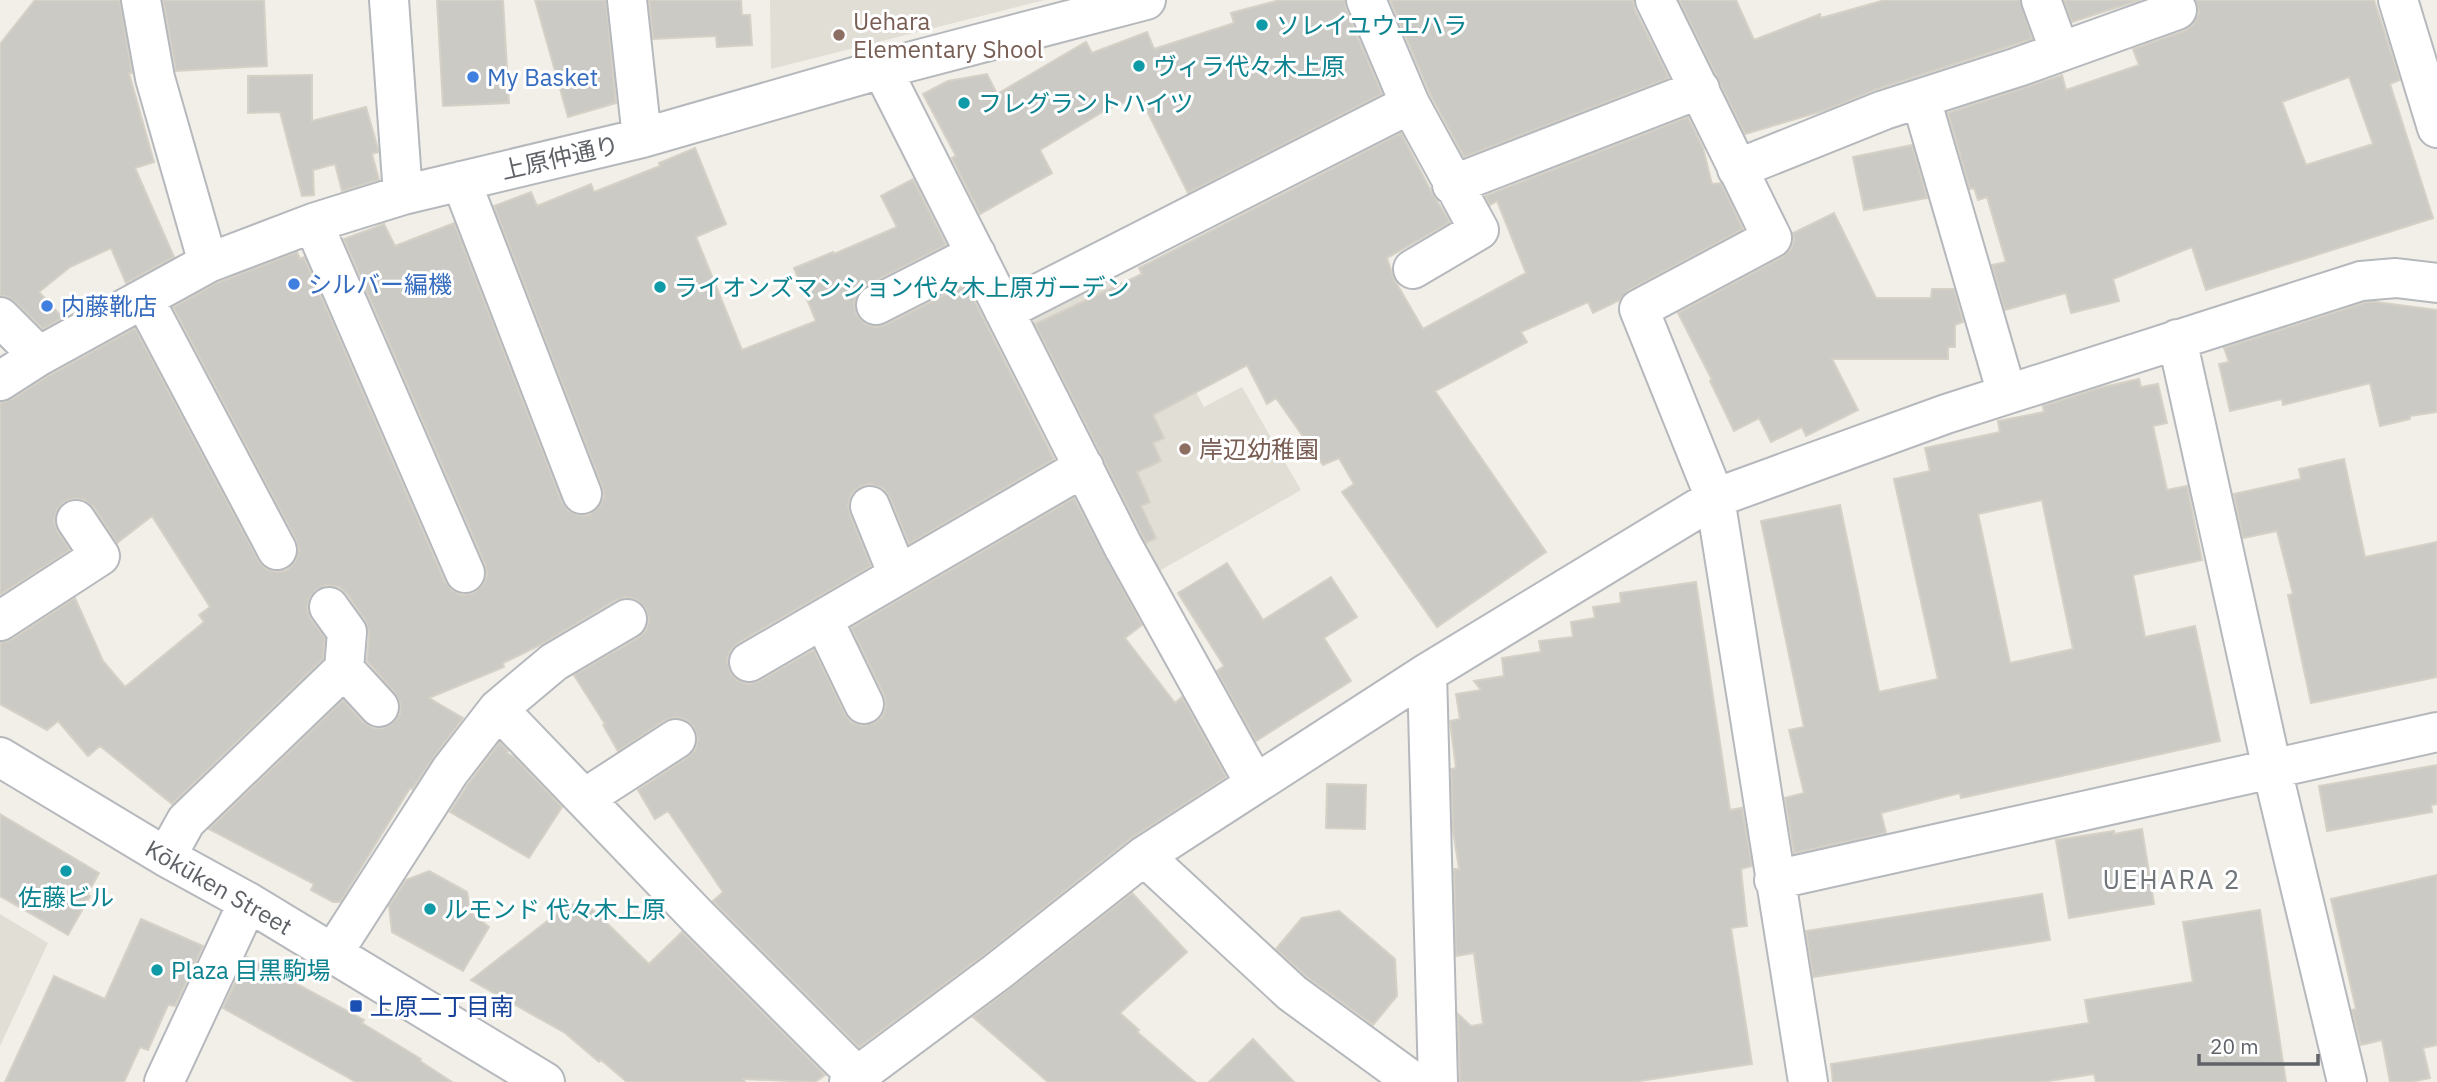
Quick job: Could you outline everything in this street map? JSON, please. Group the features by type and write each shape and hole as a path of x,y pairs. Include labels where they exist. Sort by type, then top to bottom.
{"street":[{"path":"141,0 155,78 208,263"},
{"path":"389,0 403,195"},
{"path":"627,0 642,138"},
{"name":"上原仲通り","path":"0,381 39,356 208,263 313,223 403,195 642,138 882,69 1146,0"},
{"path":"1366,0 1410,104 1479,230 1413,269"},
{"path":"1655,0 1772,239 1639,309 1715,498 1808,1082"},
{"path":"2041,0 2060,52"},
{"path":"2398,0 2435,117"},
{"path":"1737,169 1884,110 2177,10"},
{"path":"882,69 1123,545 1255,784"},
{"path":"1452,185 1700,89"},
{"path":"1921,99 2007,394"},
{"path":"1004,311 1410,104"},
{"path":"461,181 582,494"},
{"path":"313,223 465,573"},
{"path":"876,305 976,254"},
{"path":"498,709 853,1079 997,972 1144,856 1427,673 1715,498 1946,414 2361,281 2396,278 2437,283"},
{"path":"144,299 277,550"},
{"path":"0,317 39,356"},
{"path":"2177,339 2272,769 2347,1082"},
{"path":"749,662 1084,467"},
{"path":"870,506 898,575"},
{"path":"0,621 100,555 76,520"},
{"path":"166,857 186,821 344,669 347,632 329,607"},
{"path":"332,953 450,771 498,709 554,662 627,619"},
{"path":"823,619 864,704"},
{"path":"344,669 379,707"},
{"path":"1427,673 1438,1082"},
{"path":"1774,880 2437,732"},
{"path":"585,799 676,739"},
{"name":"Kōkūken Street","path":"0,757 545,1082"},
{"path":"1144,856 1292,993 1414,1082"},
{"path":"164,1082 247,902"}],"shaded area":[{"name":"Uehara Elementary Shool","path":"770,0 1045,0 771,69"},
{"name":"岸辺幼稚園","path":"1113,275 1134,310 1149,303 1204,407 1242,387 1301,490 1154,574 1029,319"},
{"path":"0,914 48,943 0,1046"}],"building":[{"path":"35,0 120,0 132,73 129,73 154,162 135,168 174,257 126,283 111,248 70,267 39,292 63,318 43,329 15,302 6,296 0,296 0,44"},
{"path":"163,0 264,0 267,66 176,71"},
{"path":"437,0 503,0 509,103 443,106"},
{"path":"535,0 606,0 616,103 568,117"},
{"path":"649,0 741,0 742,15 750,15 752,45 717,47 716,36 653,39"},
{"path":"1280,0 1345,0 1346,9 1382,94 1188,193 1140,97 1109,108 1040,150 1052,173 980,214 952,158 956,156 923,94 948,81 987,74 997,94 1086,42 1092,53 1147,32 1154,49 1234,23 1231,13"},
{"path":"1390,0 1633,0 1635,10 1669,78 1464,157 1430,94"},
{"path":"1679,0 1736,0 1754,40 1820,14 1821,18 1885,0 2020,0 2032,39 1877,89 1826,110 1745,134"},
{"path":"2064,0 2140,0 2072,22"},
{"path":"2196,0 2374,0 2400,80 2390,84 2433,218 2206,290 2192,247 2113,279 2119,301 2071,313 2066,293 2005,310 1992,265 2006,262 1987,197 1978,200 1974,188 1970,189 1948,113 2062,75 2066,90 2139,65 2133,49 2184,31 2193,25 2199,13","holes":["2349,77 2373,144 2306,165 2282,102"]},
{"path":"312,75 312,121 366,107 378,149 378,152 372,154 379,180 342,191 335,164 313,170 314,195 302,196 280,112 248,113 248,76"},
{"path":"1688,117 1703,148 1712,184 1721,183 1743,229 1629,290 1620,300 1593,313 1588,302 1521,332 1527,342 1435,391 1546,552 1437,627 1342,492 1354,484 1339,458 1323,465 1276,398 1267,404 1247,365 1153,415 1164,438 1153,443 1161,461 1137,472 1150,502 1141,506 1156,538 1146,543 1035,324 1142,274 1139,268 1401,133 1450,222 1387,258 1394,279 1423,329 1526,273 1497,201 1490,205 1485,196"},
{"path":"1912,145 1927,198 1864,210 1853,157"},
{"path":"695,148 726,224 696,237 742,350 816,321 794,268 897,227 881,196 913,179 946,245 865,286 854,303 856,314 865,324 876,327 885,325 966,284 1054,459 909,544 884,489 872,484 861,486 852,493 848,504 871,566 738,643 730,651 727,661 731,674 738,681 748,684 759,681 814,650 851,722 862,726 874,723 882,717 886,706 884,695 851,628 1074,498 1142,625 1125,638 1175,703 1182,697 1226,777 1130,839 984,955 859,1047 713,901 723,892 668,811 655,819 638,790 695,750 698,739 694,727 685,719 674,717 618,751 603,725 605,724 574,675 638,638 646,630 649,619 646,609 637,600 626,597 616,600 540,645 503,663 504,667 429,698 463,718 412,789 410,788 340,902 333,902 311,890 314,884 209,829 343,700 363,722 373,728 384,728 393,723 400,714 400,703 395,693 367,661 369,634 365,620 339,587 326,585 316,590 309,599 307,609 311,619 325,638 323,659 172,804 100,746 88,756 58,721 47,730 0,704 0,643 12,639 75,598 103,661 125,687 204,622 199,615 210,607 152,516 117,543 94,507 85,500 75,498 63,502 54,521 70,550 0,595 0,403 12,399 135,328 258,560 266,569 277,572 287,570 296,561 299,550 296,540 173,307 217,283 297,252 300,259 304,257 445,582 453,591 463,595 473,593 483,585 487,575 485,564 344,239 384,224 395,246 454,223 562,502 569,511 578,515 589,515 599,507 604,497 602,486 494,206 531,192 537,206 591,184 594,192 660,166 659,163"},
{"path":"1834,213 1876,298 1931,298 1932,289 1954,289 1963,322 1955,325 1955,347 1948,347 1948,359 1832,359 1858,410 1806,436 1802,427 1771,442 1759,418 1734,431 1678,313 1782,257 1791,249 1793,233"},
{"path":"2367,302 2437,310 2437,412 2410,416 2410,419 2380,426 2370,383 2283,405 2282,399 2230,411 2219,364 2229,362 2224,348"},
{"path":"2139,379 2141,387 2158,384 2167,423 2153,426 2167,490 2187,486 2202,560 2133,575 2145,637 2195,626 2220,741 1961,798 1960,793 1881,813 1886,833 1794,853 1785,798 1804,793 1789,730 1804,727 1761,521 1840,505 1879,692 1938,679 1894,479 1930,471 1925,448 2000,432 1998,421 2044,412 2043,406 2099,388","holes":["2042,500 2073,649 2010,663 1978,514"]},
{"path":"2344,459 2365,557 2437,542 2437,677 2311,703 2288,595 2293,594 2277,531 2243,538 2234,494 2301,479 2299,469"},
{"path":"1227,563 1263,620 1331,577 1357,617 1324,638 1351,681 1256,741 1217,671 1224,666 1178,593"},
{"path":"1696,582 1730,810 1742,808 1752,866 1741,869 1747,926 1731,928 1752,1064 1633,1082 1460,1082 1458,1014 1471,1026 1483,1024 1474,953 1456,956 1454,869 1459,869 1453,830 1451,769 1456,768 1450,721 1460,719 1456,694 1481,690 1474,681 1504,676 1502,658 1541,652 1539,641 1573,637 1571,622 1595,618 1593,607 1621,603 1620,593"},
{"path":"500,742 507,753 562,807 529,858 450,812"},
{"path":"2437,765 2437,804 2431,805 2432,812 2327,831 2319,786"},
{"path":"1327,784 1366,785 1365,829 1326,828"},
{"path":"0,814 99,873 87,895 90,896 68,935 0,896"},
{"path":"2142,829 2154,904 2069,918 2056,840"},
{"name":"ルモンド 代々木上原","path":"429,871 467,892 471,913 489,927 463,971 392,932 389,906 406,880"},
{"path":"2437,875 2437,1045 2423,1048 2430,1078 2390,1082 2382,1040 2361,1045 2352,1010 2356,1009 2331,899"},
{"path":"1132,893 1187,952 1120,1013 1139,1030 1137,1032 1195,1082 1048,1082 973,1017"},
{"path":"2042,894 2050,940 1813,977 1806,931"},
{"path":"586,903 649,964 682,932 825,1075 815,1082 743,1079 745,1082 627,1082 565,1033 471,980 568,905"},
{"path":"2260,910 2286,1082 2096,1082 2094,1074 2042,1082 1833,1082 1831,1064 2089,1023 2085,1000 2193,982 2183,922"},
{"path":"1339,911 1395,959 1397,996 1373,1025 1306,976 1276,949 1302,918"},
{"path":"141,919 203,946 175,1006 168,1005 148,1050 140,1047 124,1082 5,1082 54,976 105,999"},
{"path":"247,957 364,1020 362,1023 421,1059 420,1061 452,1082 356,1082 223,1008"},
{"path":"1253,1039 1294,1082 1209,1082"}],"place":[{"name":"ソレイユウエハラ","path":"1262,25"},
{"name":"Uehara Elementary Shool","path":"839,35"},
{"name":"ヴィラ代々木上原","path":"1139,66"},
{"name":"My Basket","path":"473,77"},
{"name":"フレグラントハイツ","path":"964,103"},
{"name":"シルバー編機","path":"294,284"},
{"name":"ライオンズマンション代々木上原ガーデン","path":"660,287"},
{"name":"内藤靴店","path":"47,306"},
{"name":"岸辺幼稚園","path":"1185,449"},
{"name":"佐藤ビル","path":"66,871"},
{"name":"ルモンド 代々木上原","path":"430,909"},
{"name":"Plaza 目黒駒場","path":"157,970"},
{"name":"上原二丁目南","path":"356,1006"}],"district":[{"name":"UEHARA 2","path":"2172,879"}]}
